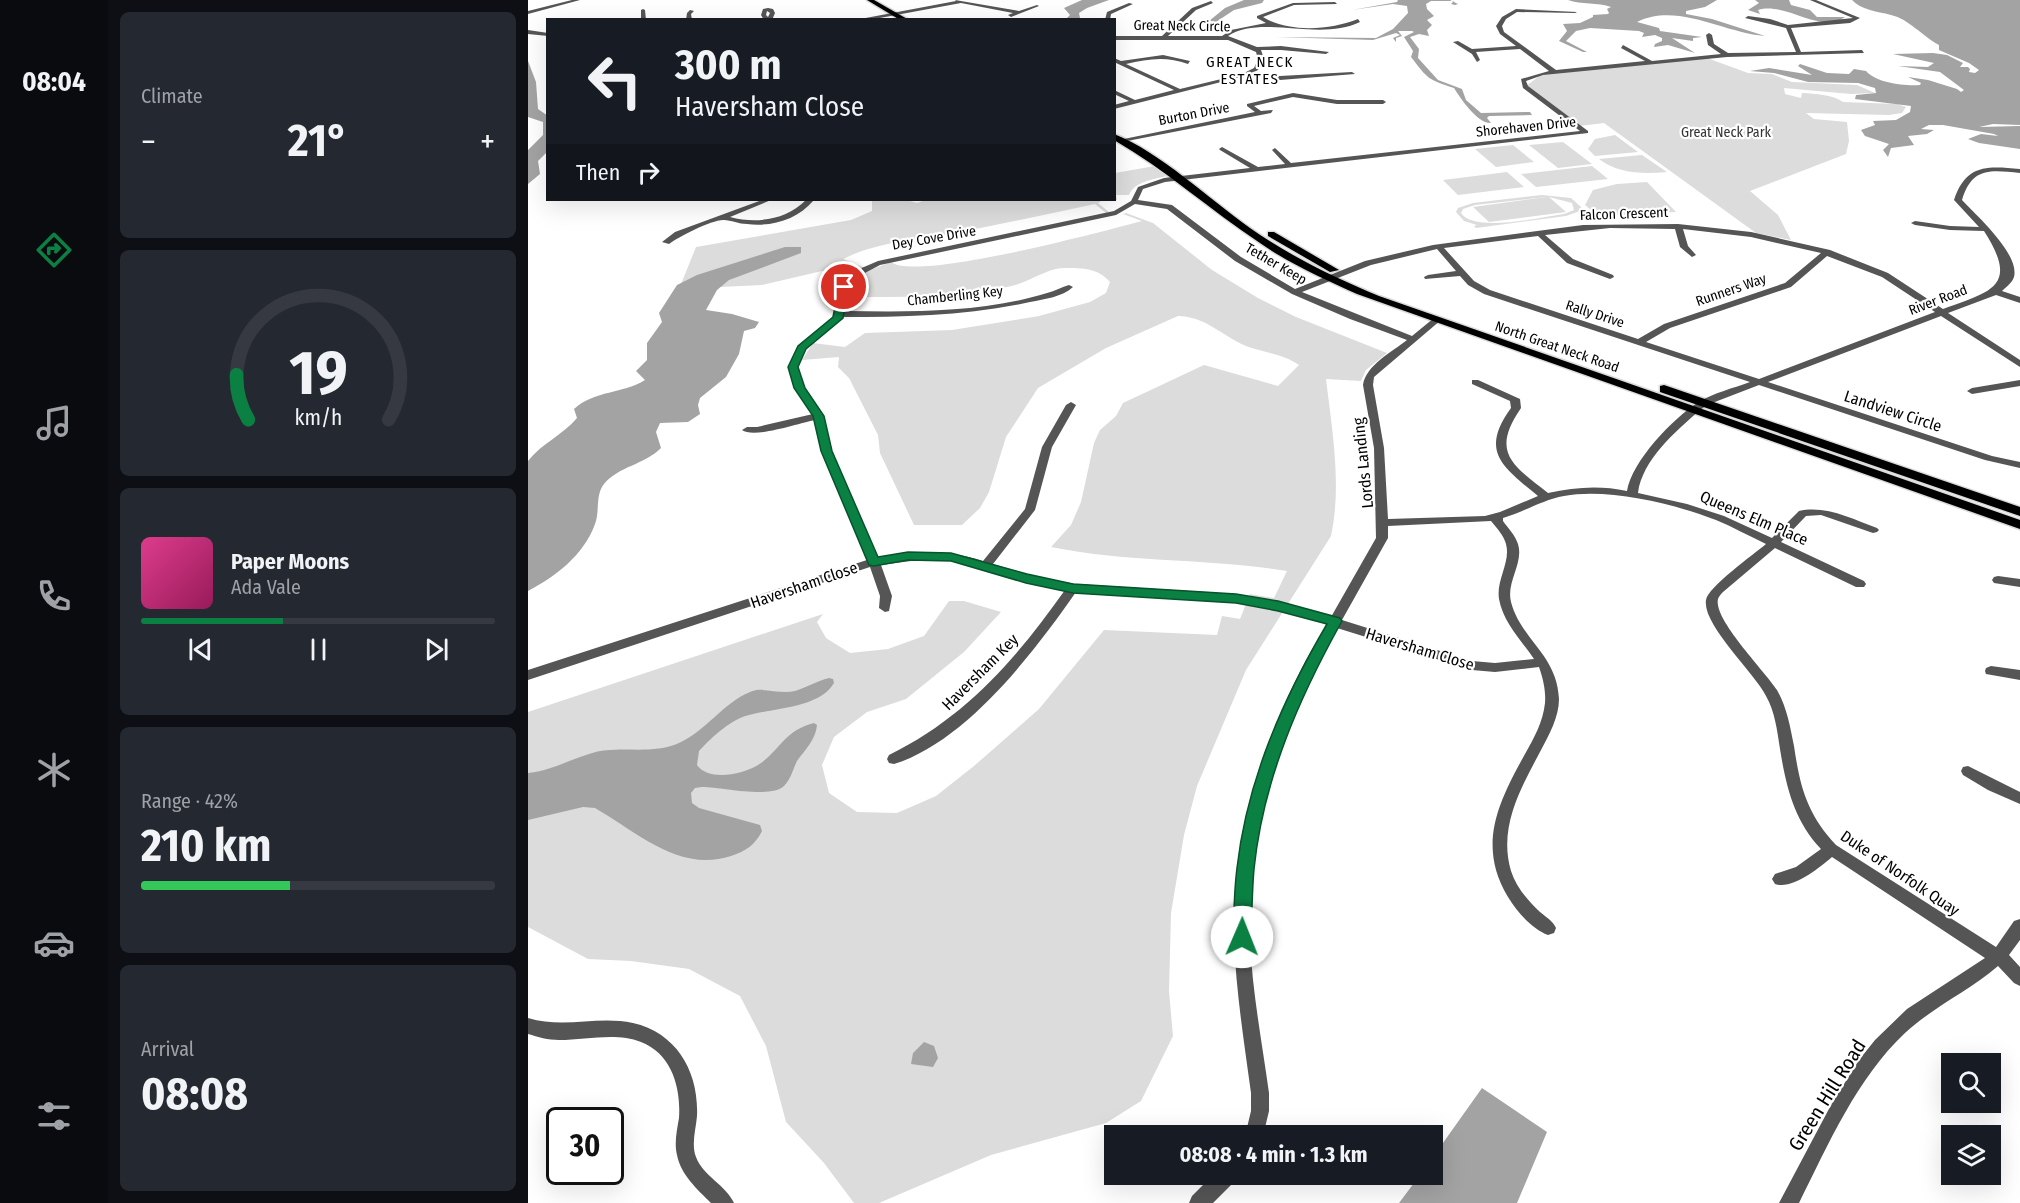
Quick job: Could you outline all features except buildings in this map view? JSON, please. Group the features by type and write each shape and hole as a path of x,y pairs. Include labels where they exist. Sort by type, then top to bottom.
{"main road":[{"path":"862,0 893,16"},
{"path":"870,0 893,16"},
{"name":"North Great Neck Road","path":"1123,138 1157,153 1334,276 1395,296 2020,525"},
{"name":"North Great Neck Road","path":"1123,138 1263,241 1375,298 2020,512"}],"street":[{"path":"545,0 555,6"},
{"path":"528,13 578,0"},
{"path":"1748,18 1774,22 1788,27 1850,21 1857,18 1812,0"},
{"path":"875,18 958,1 1018,12"},
{"path":"1164,37 1194,9 1210,2"},
{"path":"1335,3 1296,4 1259,17 1271,24 1286,27 1350,26 1358,21"},
{"path":"1108,18 1109,13 1131,4"},
{"path":"1007,16 1037,6"},
{"path":"643,10 644,18"},
{"path":"1555,72 1499,29 1507,15 1516,10 1575,12"},
{"path":"689,18 689,13 692,11"},
{"path":"1224,37 1233,31 1271,24"},
{"path":"1788,27 1799,53"},
{"path":"528,32 546,34"},
{"path":"1709,35 1711,45 1727,55"},
{"name":"Great Neck Circle","path":"1116,38 1224,37 1240,40 1257,49"},
{"path":"1456,42 1470,51 1477,60"},
{"path":"1470,51 1521,47"},
{"path":"1623,47 1651,62"},
{"path":"1249,73 1261,62 1257,49 1281,48 1326,52"},
{"name":"Shorehaven Drive","path":"1189,176 1586,132 1522,83 1529,76 1727,55 1862,52"},
{"path":"1118,62 1165,55 1188,62"},
{"path":"1118,62 1180,91"},
{"path":"1116,107 1249,73 1286,78 1352,75"},
{"path":"1116,93 1135,102"},
{"path":"1260,113 1250,105 1289,96 1337,102 1383,102"},
{"name":"Burton Drive","path":"1123,138 1271,111"},
{"path":"1222,149 1255,168"},
{"path":"1275,150 1289,165"},
{"path":"2020,171 1980,170 1969,175 1961,186 1958,200 2005,249 2012,264 2010,278 1996,292 2020,300"},
{"name":"Dey Cove Drive","path":"840,314 842,291 849,279 878,263 1111,215 1134,202 1140,188 1153,182 1189,176"},
{"path":"666,242 678,234 764,201"},
{"path":"722,217 747,223 783,218 798,213 809,201"},
{"name":"Tether Keep","path":"1134,202 1164,205 1173,209 1238,259 1295,292 1412,339"},
{"path":"1915,223 1950,228 1986,229"},
{"name":"Falcon Crescent","path":"1295,292 1393,256 1439,247 1607,226 1678,226 1771,239 1827,252 1885,275 1944,313"},
{"path":"1678,226 1684,247 1692,255"},
{"path":"1539,233 1570,261 1610,277"},
{"name":"Rally Drive","path":"1439,247 1461,273 1487,292 1757,382"},
{"name":"Runners Way","path":"1638,343 1667,326 1788,285 1827,252"},
{"path":"1428,277 1461,273"},
{"name":"Chamberling Key","path":"840,314 907,315 959,312 1044,297 1069,286"},
{"name":"River Road","path":"1699,407 1757,382 1996,292"},
{"path":"1944,313 2020,364"},
{"path":"840,314 801,348 793,367 800,388 819,416 826,451 874,562 886,596 885,608"},
{"name":"Lords Landing","path":"1335,621 1379,547 1383,523 1379,447 1369,380 1376,369 1437,320"},
{"path":"1476,382 1515,399 1516,408 1499,432 1500,447 1514,469 1546,497"},
{"name":"Landview Circle","path":"1757,382 1989,458 2020,465"},
{"path":"1972,391 2020,383"},
{"path":"985,566 1030,510 1047,447 1071,405"},
{"path":"1632,495 1640,469 1699,407"},
{"path":"747,430 757,430 819,416"},
{"name":"Queens Elm Place","path":"1383,523 1463,521 1498,516 1546,497 1587,490 1632,495 1702,512 1860,584"},
{"name":"Duke of Norfolk Quay","path":"1873,530 1828,514 1809,512 1798,515 1774,543 1714,593 1713,612 1775,698 1782,720 1792,780 1800,808 1812,830 1831,849 1999,958 2020,978"},
{"path":"1498,516 1497,521 1510,540 1513,552 1504,580 1505,601 1512,618 1543,662 1551,686 1551,709 1544,732 1501,818 1499,847 1502,866 1515,897 1524,909 1548,928"},
{"name":"Haversham Close","path":"528,675 874,562 908,556 935,555 985,566 1026,579 1073,588 1236,598 1278,606 1335,621 1378,638 1467,665 1491,667 1543,662"},
{"path":"1998,580 2020,583"},
{"name":"Haversham Key","path":"894,759 921,747 942,732 996,684 1044,629 1073,588"},
{"path":"1257,1125 1260,1111 1260,1093 1250,1031 1242,937 1245,869 1267,768 1306,672 1335,621"},
{"path":"1991,671 2020,675"},
{"path":"1968,771 2020,798"},
{"path":"1779,879 1803,872 1831,849"},
{"name":"Green Hill Road","path":"1789,1203 1862,1072 1877,1050 1915,1014 1999,958 2012,942 2020,926"},
{"path":"528,1026 554,1033 615,1029 632,1031 658,1042 676,1061 686,1082 688,1116 685,1139 688,1161 695,1172 724,1203"},
{"path":"1199,1203 1217,1185"}],"green space":[{"name":"Great Neck Park","path":"1707,58 1748,73 1772,74 1792,82 1857,85 1875,93 1851,94 1784,88 1785,94 1801,98 1802,93 1828,96 1843,102 1897,104 1906,107 1902,113 1889,115 1806,113 1814,119 1847,122 1849,141 1846,154 1750,191 1778,215 1791,240 1756,233 1604,123 1579,126 1526,86 1542,74"},
{"path":"1615,135 1638,152 1595,156 1588,149 1595,139"},
{"path":"1563,142 1592,164 1558,168 1529,145"},
{"path":"1513,145 1534,162 1496,167 1475,149"},
{"path":"1642,155 1667,172 1640,173 1623,170 1614,168 1599,159"},
{"path":"1155,166 1168,176 1140,184 1129,195 1116,195 1116,173"},
{"path":"1592,166 1608,179 1536,187 1521,174"},
{"path":"1507,172 1524,187 1458,195 1443,180"},
{"path":"1647,182 1676,212 1598,216 1585,205 1593,190 1617,184"},
{"path":"1542,195 1571,198 1581,207 1580,211 1566,216 1476,228 1474,226 1477,225 1464,221 1456,212 1458,208 1473,203","holes":["1546,197 1473,207 1489,222 1566,212 1549,197 1572,203 1574,210 1564,214 1540,218 1494,223 1468,219 1461,213 1463,209 1475,205"]},
{"path":"872,201 917,203 923,201 1101,201 1098,203 1109,212 1106,213 1095,204 884,245 843,259 870,270 891,262 907,266 971,260 1052,244 1142,221 1123,214 1126,213 1153,223 1212,270 1258,298 1296,317 1387,353 1366,370 1361,381 1326,379 1336,477 1331,536 1246,670 1197,786 1184,835 1171,913 1169,991 1173,1036 1141,1101 1106,1123 991,1155 879,1203 854,1203 824,1163 786,1122 766,1046 740,996 689,969 631,961 588,959 528,927 528,712 823,614 817,622 826,638 850,653 888,649 924,636 949,601 964,601 1001,612 964,652 906,699 867,712 834,737 822,765 829,793 857,812 897,813 936,796 1039,709 1104,630 1217,635 1222,616 1240,619 1250,594 1274,598 1287,571 1228,564 1110,556 1051,547 1071,525 1081,502 1094,443 1100,430 1116,416 1123,403 1204,365 1278,386 1299,365 1293,361 1246,346 1197,319 1178,316 1106,348 1038,388 1006,437 989,492 980,508 962,525 914,525 880,453 878,435 849,378 838,367 839,357 802,360 813,343 845,347 865,333 952,330 1039,316 1090,302 1106,293 1110,282 1095,271 1060,268 1016,285 961,294 848,297 848,290 859,276 822,271 762,285 679,289 696,247 851,220 872,211"}],"shaded area":[{"path":"1082,0 1109,0 1087,8 1079,13 1080,18 1067,18 1070,15 1064,8"},
{"path":"1244,0 1264,0 1262,3 1234,10 1216,22 1209,21 1225,8"},
{"path":"1398,0 1452,1 1431,1 1426,4 1427,9 1434,16 1427,20 1432,25 1427,30 1429,36 1419,34 1410,37 1419,49 1418,58 1438,80 1462,89 1466,100 1481,113 1530,112 1532,115 1489,116 1487,118 1491,123 1481,119 1470,110 1454,88 1429,77 1411,57 1413,51 1404,37 1414,32 1412,31 1398,31 1402,36 1396,38 1396,42 1393,38 1400,35 1396,33 1373,40 1276,37 1376,38 1393,29 1408,13 1407,6 1393,4 1352,10"},
{"path":"1568,0 1717,0 1705,7 1686,11 1686,14 1712,19 1765,36 1749,34 1701,20 1668,15 1637,22 1659,28 1660,31 1702,37 1693,38 1693,41 1672,38 1695,53 1668,45 1654,47 1662,41 1662,38 1655,35 1642,37 1644,33 1639,31 1590,28 1576,31 1566,41 1587,52 1583,52 1559,41 1567,31 1563,24 1580,23 1593,15 1608,14 1607,9 1611,7"},
{"path":"1755,0 1789,0 1791,5 1810,10 1817,17 1845,17 1825,22 1769,8 1758,10 1760,14 1748,10 1759,3"},
{"path":"1852,0 2020,0 2020,125 1993,124 1979,127 2020,126 2020,149 1979,143 1968,139 1981,134 1998,136 1994,134 1943,125 1929,125 1921,129 1934,130 1927,134 1908,136 1914,145 1891,148 1888,157 1883,150 1889,144 1865,136 1861,130 1875,125 1873,121 1896,120 1910,112 1911,106 1855,99 1856,95 1876,93 1875,88 1858,83 1808,82 1774,73 1750,71 1769,68 1812,75 1798,66 1800,64 1827,73 1849,74 1854,69 1866,71 1891,83 1920,85 1921,83 1908,77 1928,80 1961,92 1964,90 1940,72 1898,66 1928,67 1934,63 1893,54 1947,55 1963,63 1960,67 1968,67 1969,72 1975,73 1979,70 1939,50 1939,45 1904,20 1864,8"},
{"path":"528,61 536,82 538,109 546,115 546,153 538,161 540,174 528,184 528,150 543,135 543,122 528,117"},
{"path":"785,247 801,247 801,253 729,280 717,290 706,310 732,314 759,322 755,328 744,331 739,354 726,377 700,398 698,405 700,414 688,422 660,423 656,432 661,448 617,473 601,488 595,524 584,546 568,564 528,591 528,461 577,418 574,409 582,403 645,380 636,371 647,360 647,343 662,322 659,313 677,285 697,275"},
{"path":"829,678 833,679 834,683 819,697 798,705 738,719 699,751 697,765 702,770 726,775 758,765 795,731 814,723 817,725 812,740 797,761 788,780 777,790 757,792 702,787 695,788 691,793 692,803 699,808 760,825 762,831 759,836 750,847 741,852 712,860 676,855 643,838 595,808 583,807 528,820 528,773 552,768 600,751 668,747 698,732 731,703 750,692 755,690 795,691"},
{"path":"924,1042 934,1046 938,1058 933,1067 911,1064 913,1053"},
{"path":"1482,1088 1547,1132 1517,1203 1399,1203 1412,1185 1443,1185 1443,1143"}],"district":[{"name":"GREAT NECK ESTATES","path":"1250,70"}],"route":[{"path":"844,287 838,318 801,348 793,367 800,388 819,416 826,451 874,562 923,555 951,557 1047,584 1121,593 1236,598 1335,621 1306,672 1267,768 1245,869 1242,937"}]}
